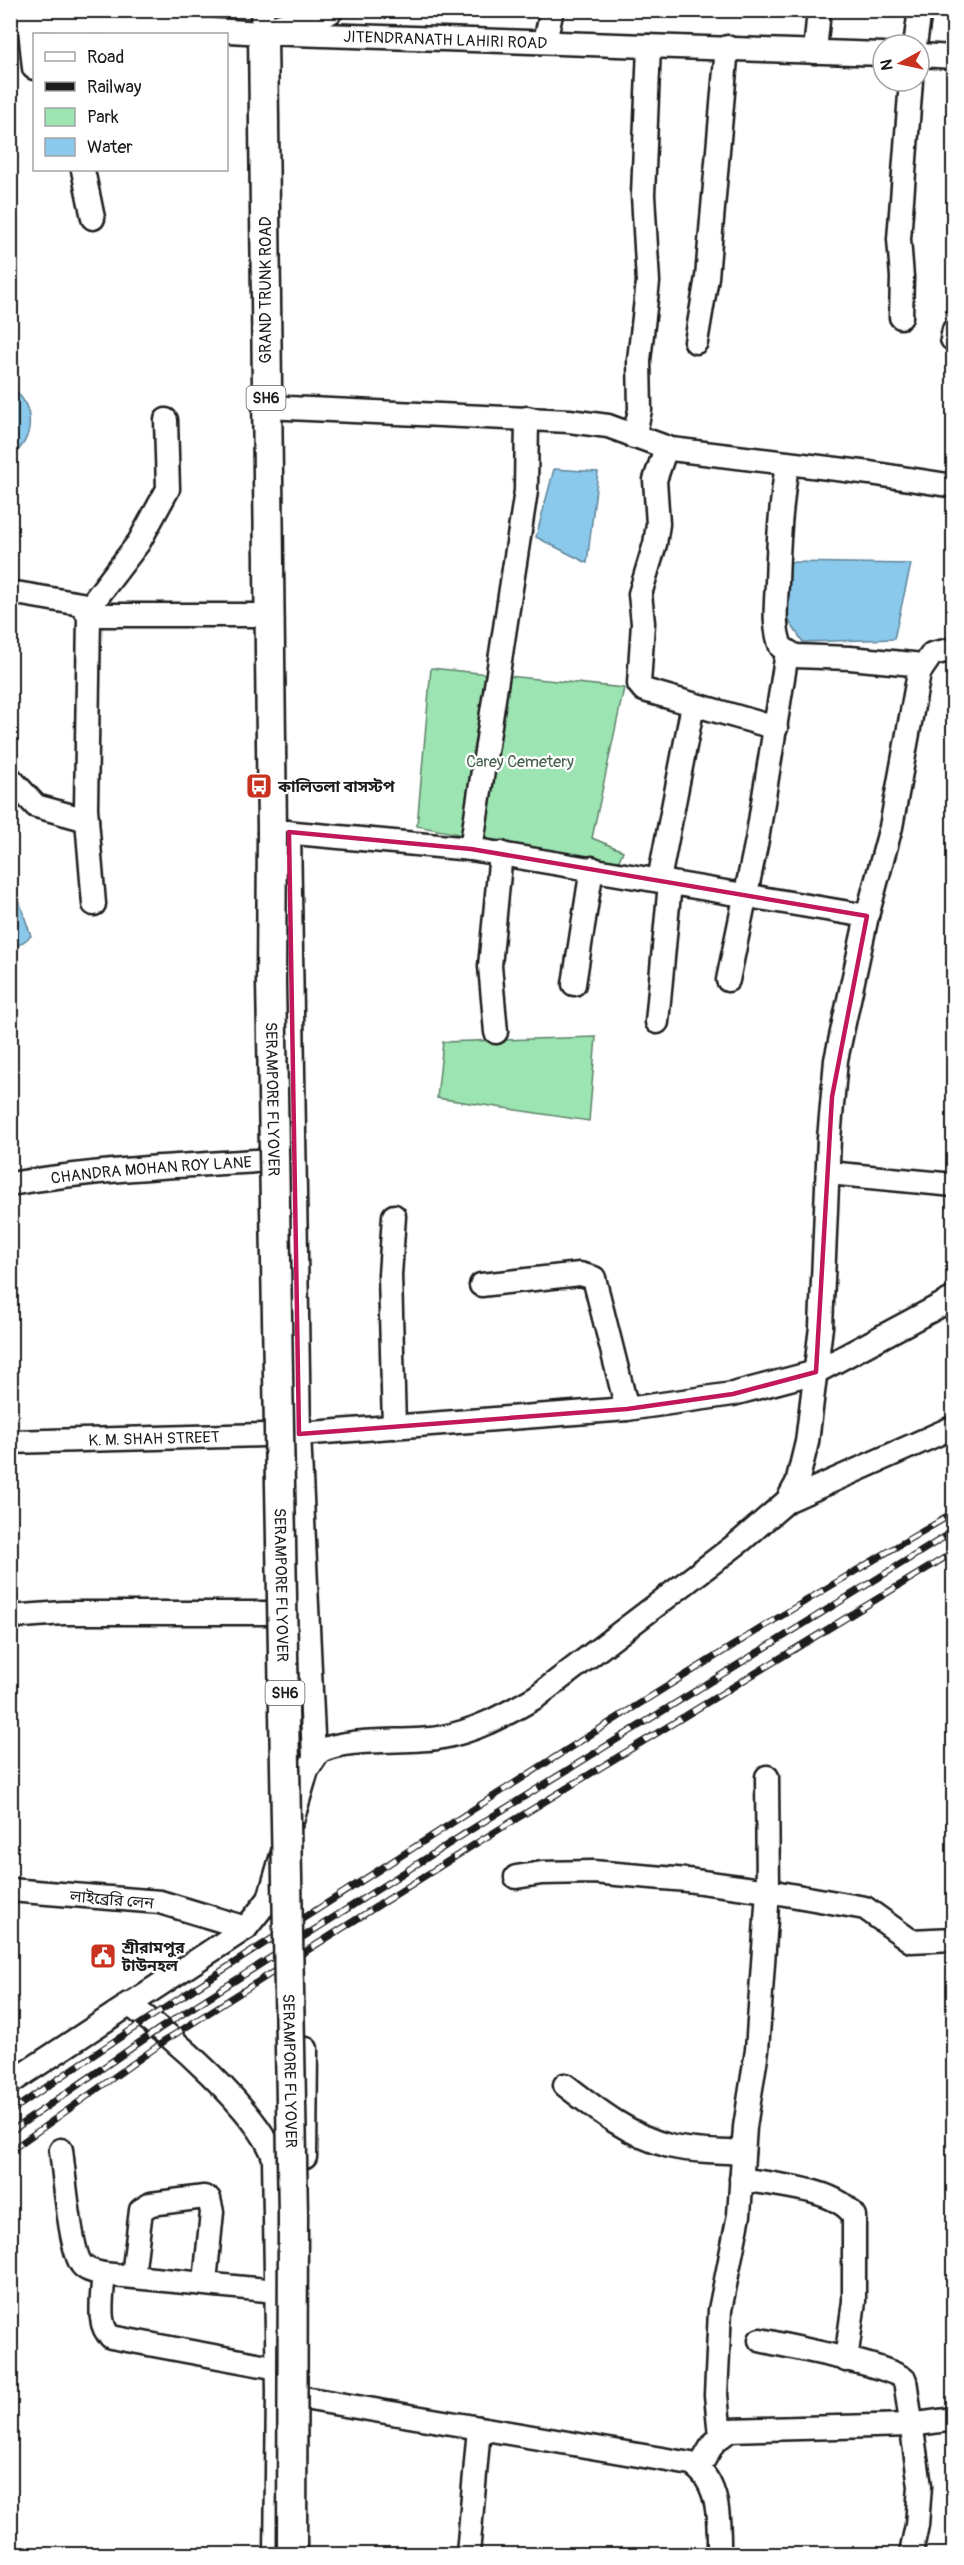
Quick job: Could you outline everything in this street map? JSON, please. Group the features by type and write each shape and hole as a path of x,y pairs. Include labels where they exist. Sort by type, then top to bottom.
{"main road":[{"path":"263,22 308,21 328,10"},
{"name":"GRAND TRUNK ROAD","path":"263,22 267,615 280,831"},
{"name":"SERAMPORE FLYOVER","path":"280,831 272,1028 293,2215 292,2554"}],"street":[{"path":"545,40 552,10"},
{"path":"815,52 819,10"},
{"path":"917,33 920,10"},
{"name":"JITENDRANATH LAHIRI ROAD","path":"23,16 263,22 650,46 871,54"},
{"path":"23,16 33,63"},
{"path":"634,437 640,410 639,360 648,282 643,195 650,46"},
{"path":"696,342 706,277 728,47"},
{"path":"931,56 954,57"},
{"path":"901,317 902,277 899,239 910,93"},
{"path":"83,171 93,218"},
{"path":"266,407 527,418 608,426 666,448 870,472 954,486"},
{"path":"471,849 526,491 527,418"},
{"path":"94,904 87,820 88,613 139,542 168,489 166,420"},
{"path":"666,448 655,480 658,524 656,544 640,594 643,623 639,684 644,690 776,728"},
{"path":"787,464 779,522 776,626 781,647 787,653 806,657 850,658 923,665"},
{"path":"10,592 81,604 88,613"},
{"path":"88,613 267,615"},
{"path":"787,1501 801,1470 816,1372 822,1316 828,1173 836,1060 867,916 891,828 919,673 932,654 954,649"},
{"path":"728,980 776,728 787,653"},
{"path":"657,1022 665,882 693,705"},
{"path":"10,778 36,806 87,820"},
{"path":"10,2083 246,1929 269,1899 303,1780 314,1756 299,1434 294,1159 280,831 471,849 867,916"},
{"path":"496,1032 490,966 501,854"},
{"path":"574,984 592,868"},
{"name":"CHANDRA MOHAN ROY LANE","path":"10,1184 124,1169 294,1159"},
{"path":"828,1173 954,1185"},
{"path":"394,1216 390,1286 394,1427"},
{"path":"481,1285 580,1274 594,1278 627,1409"},
{"name":"K. M. SHAH STREET","path":"10,1442 299,1434 627,1409 754,1390 816,1372 954,1298"},
{"path":"314,1756 324,1749 343,1745 456,1734 515,1710 536,1697 700,1574 787,1501 954,1427"},
{"path":"10,1617 63,1613 307,1613"},
{"path":"720,2436 716,2395 717,2340 720,2310 739,2215 743,2153 757,2050 768,1891 767,1777"},
{"path":"516,1877 592,1872 687,1880 768,1891 865,1908 906,1940 915,1942 954,1939"},
{"name":"লাইব্রেরি লেন","path":"10,1890 160,1902 246,1929"},
{"path":"128,2004 211,2076 250,2119 271,2149 274,2158 278,2368 276,2554"},
{"path":"303,2554 306,2049"},
{"path":"565,2085 594,2108 650,2139 686,2149 743,2153"},
{"path":"61,2150 78,2258 86,2268 103,2274 205,2282 276,2291"},
{"path":"741,2179 822,2194 840,2201 854,2216 854,2301 846,2360"},
{"path":"134,2276 141,2210 151,2204 204,2197 209,2199 212,2212 205,2282"},
{"path":"103,2274 102,2328 111,2337 278,2368"},
{"path":"760,2340 846,2360 901,2376 908,2388 910,2425 920,2486 917,2525 911,2554"},
{"path":"304,2398 678,2460 699,2468 716,2502 719,2554"},
{"path":"699,2468 720,2436 738,2429 953,2423"},
{"path":"468,2554 478,2428"}],"highlighted area":[{"path":"289,832 471,849 867,916 832,1097 816,1372 733,1394 627,1409 299,1434"}],"green space":[{"name":"Carey Cemetery","path":"431,668 624,688 592,838 623,851 617,865 417,826"},
{"path":"596,1037 589,1121 437,1098 443,1042"}],"water":[{"path":"11,387 25,403 29,422 25,441 11,456"},
{"path":"554,469 598,472 587,563 536,537"},
{"path":"787,562 911,564 894,639 803,642 784,614"},
{"path":"11,895 17,895 31,936 11,951"}],"railway":[{"path":"10,2112 209,1979 544,1764 748,1636 954,1513"},
{"path":"10,2132 159,2029 472,1829 954,1531"},
{"path":"10,2151 169,2038 480,1841 954,1552"}],"place":[{"name":"কালিতলা বাসস্টপ","path":"259,786"},
{"name":"শ্রীরামপুর টাউনহল","path":"103,1956"}]}
